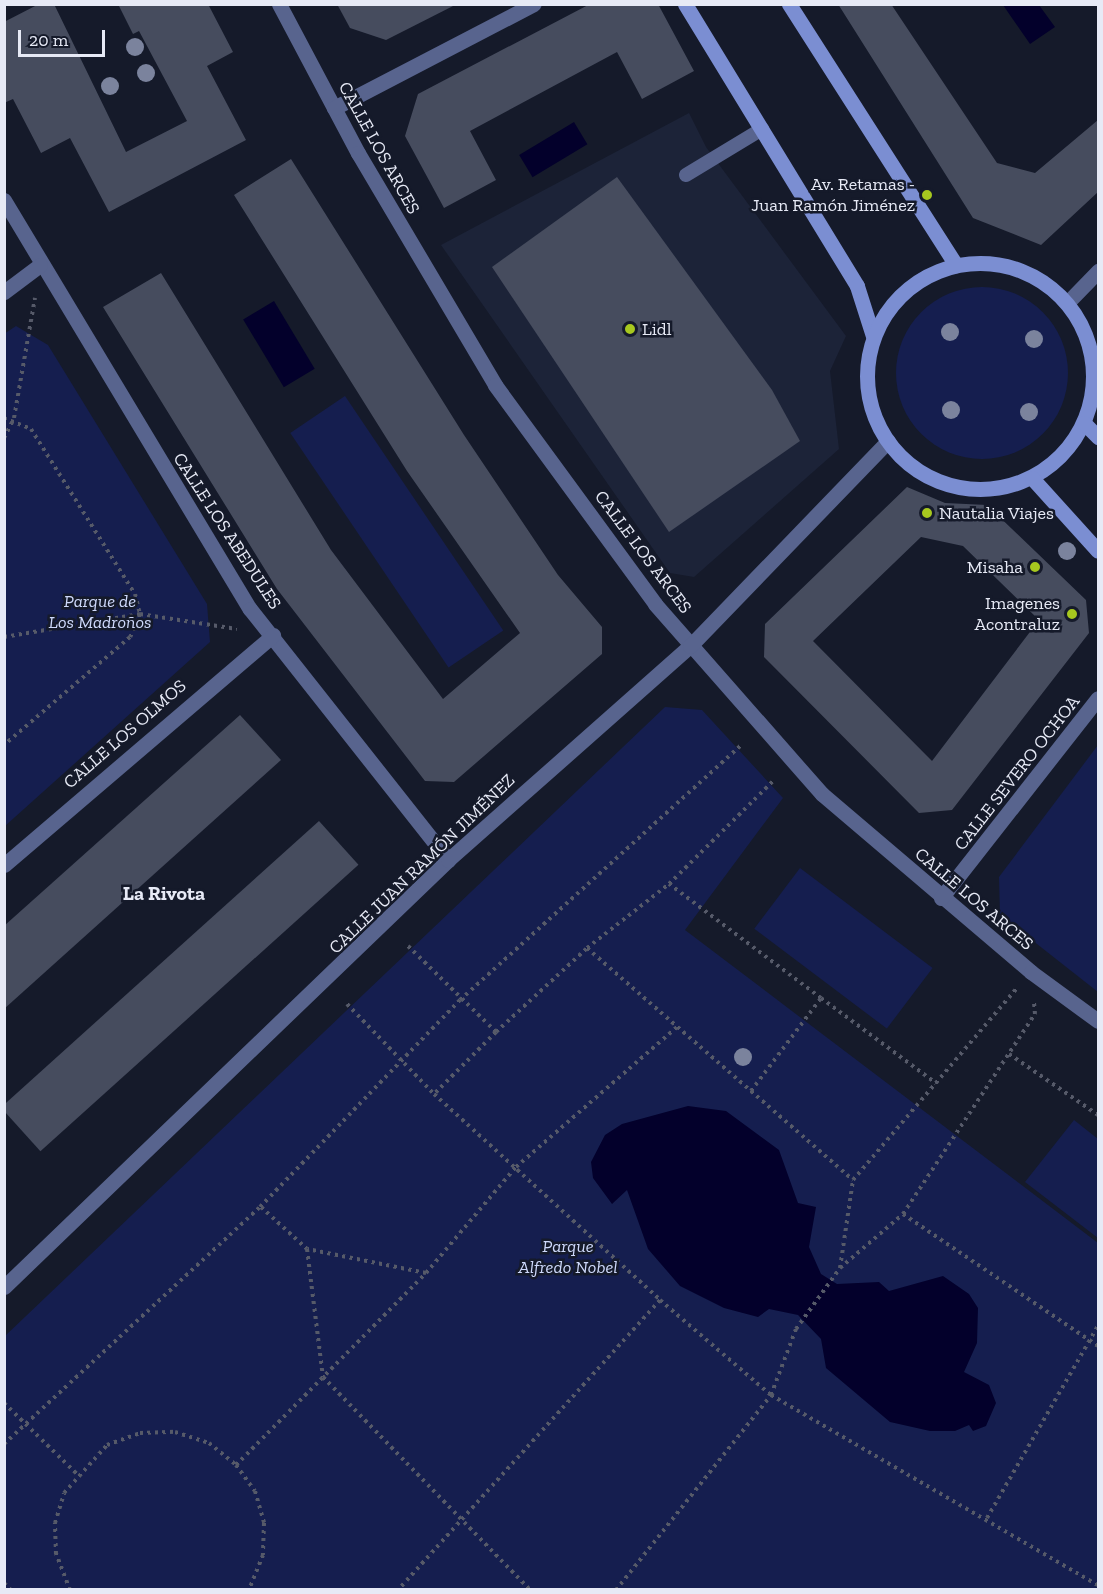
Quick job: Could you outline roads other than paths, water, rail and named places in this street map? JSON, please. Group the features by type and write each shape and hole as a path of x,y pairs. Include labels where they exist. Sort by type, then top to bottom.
{"street":[{"name":"CALLE LOS ARCES","path":"279,4 334,108 495,385 690,646 822,795 1031,972 1098,1020"},
{"path":"334,108 534,4"},
{"path":"685,4 857,286 873,336"},
{"path":"789,4 956,265"},
{"name":"CALLE LOS ABEDULES","path":"4,200 40,266 250,609 273,635 448,860"},
{"path":"956,265 1017,268 1044,282 1067,303 1084,330 1093,360 1093,392 1084,423 1053,464 1032,478 997,489 960,488 926,477 888,441 868,399 866,367 873,336 892,303 921,278 956,265"},
{"path":"4,292 40,266"},
{"path":"1067,303 1098,271"},
{"path":"1084,423 1098,437"},
{"name":"CALLE JUAN RAMÓN JIMÉNEZ","path":"4,1287 448,860 690,646 888,441"},
{"path":"1032,478 1098,551"},
{"name":"CALLE LOS OLMOS","path":"4,865 273,635"},
{"name":"CALLE SEVERO OCHOA","path":"941,898 1098,698"}],"lane":[{"path":"686,175 762,129"}],"place":[{"name":"Av. Retamas - Juan Ramón Jiménez","path":"927,195"},
{"name":"Lidl","path":"630,329"},
{"name":"Nautalia Viajes","path":"927,513"},
{"name":"Misaha","path":"1035,567"},
{"name":"Imagenes Acontraluz","path":"1072,614"}],"district":[{"name":"La Rivota","path":"164,893"}],"park label":[{"name":"Parque de Los Madroños","path":"100,612"},
{"name":"Parque Alfredo Nobel","path":"568,1257"}]}
